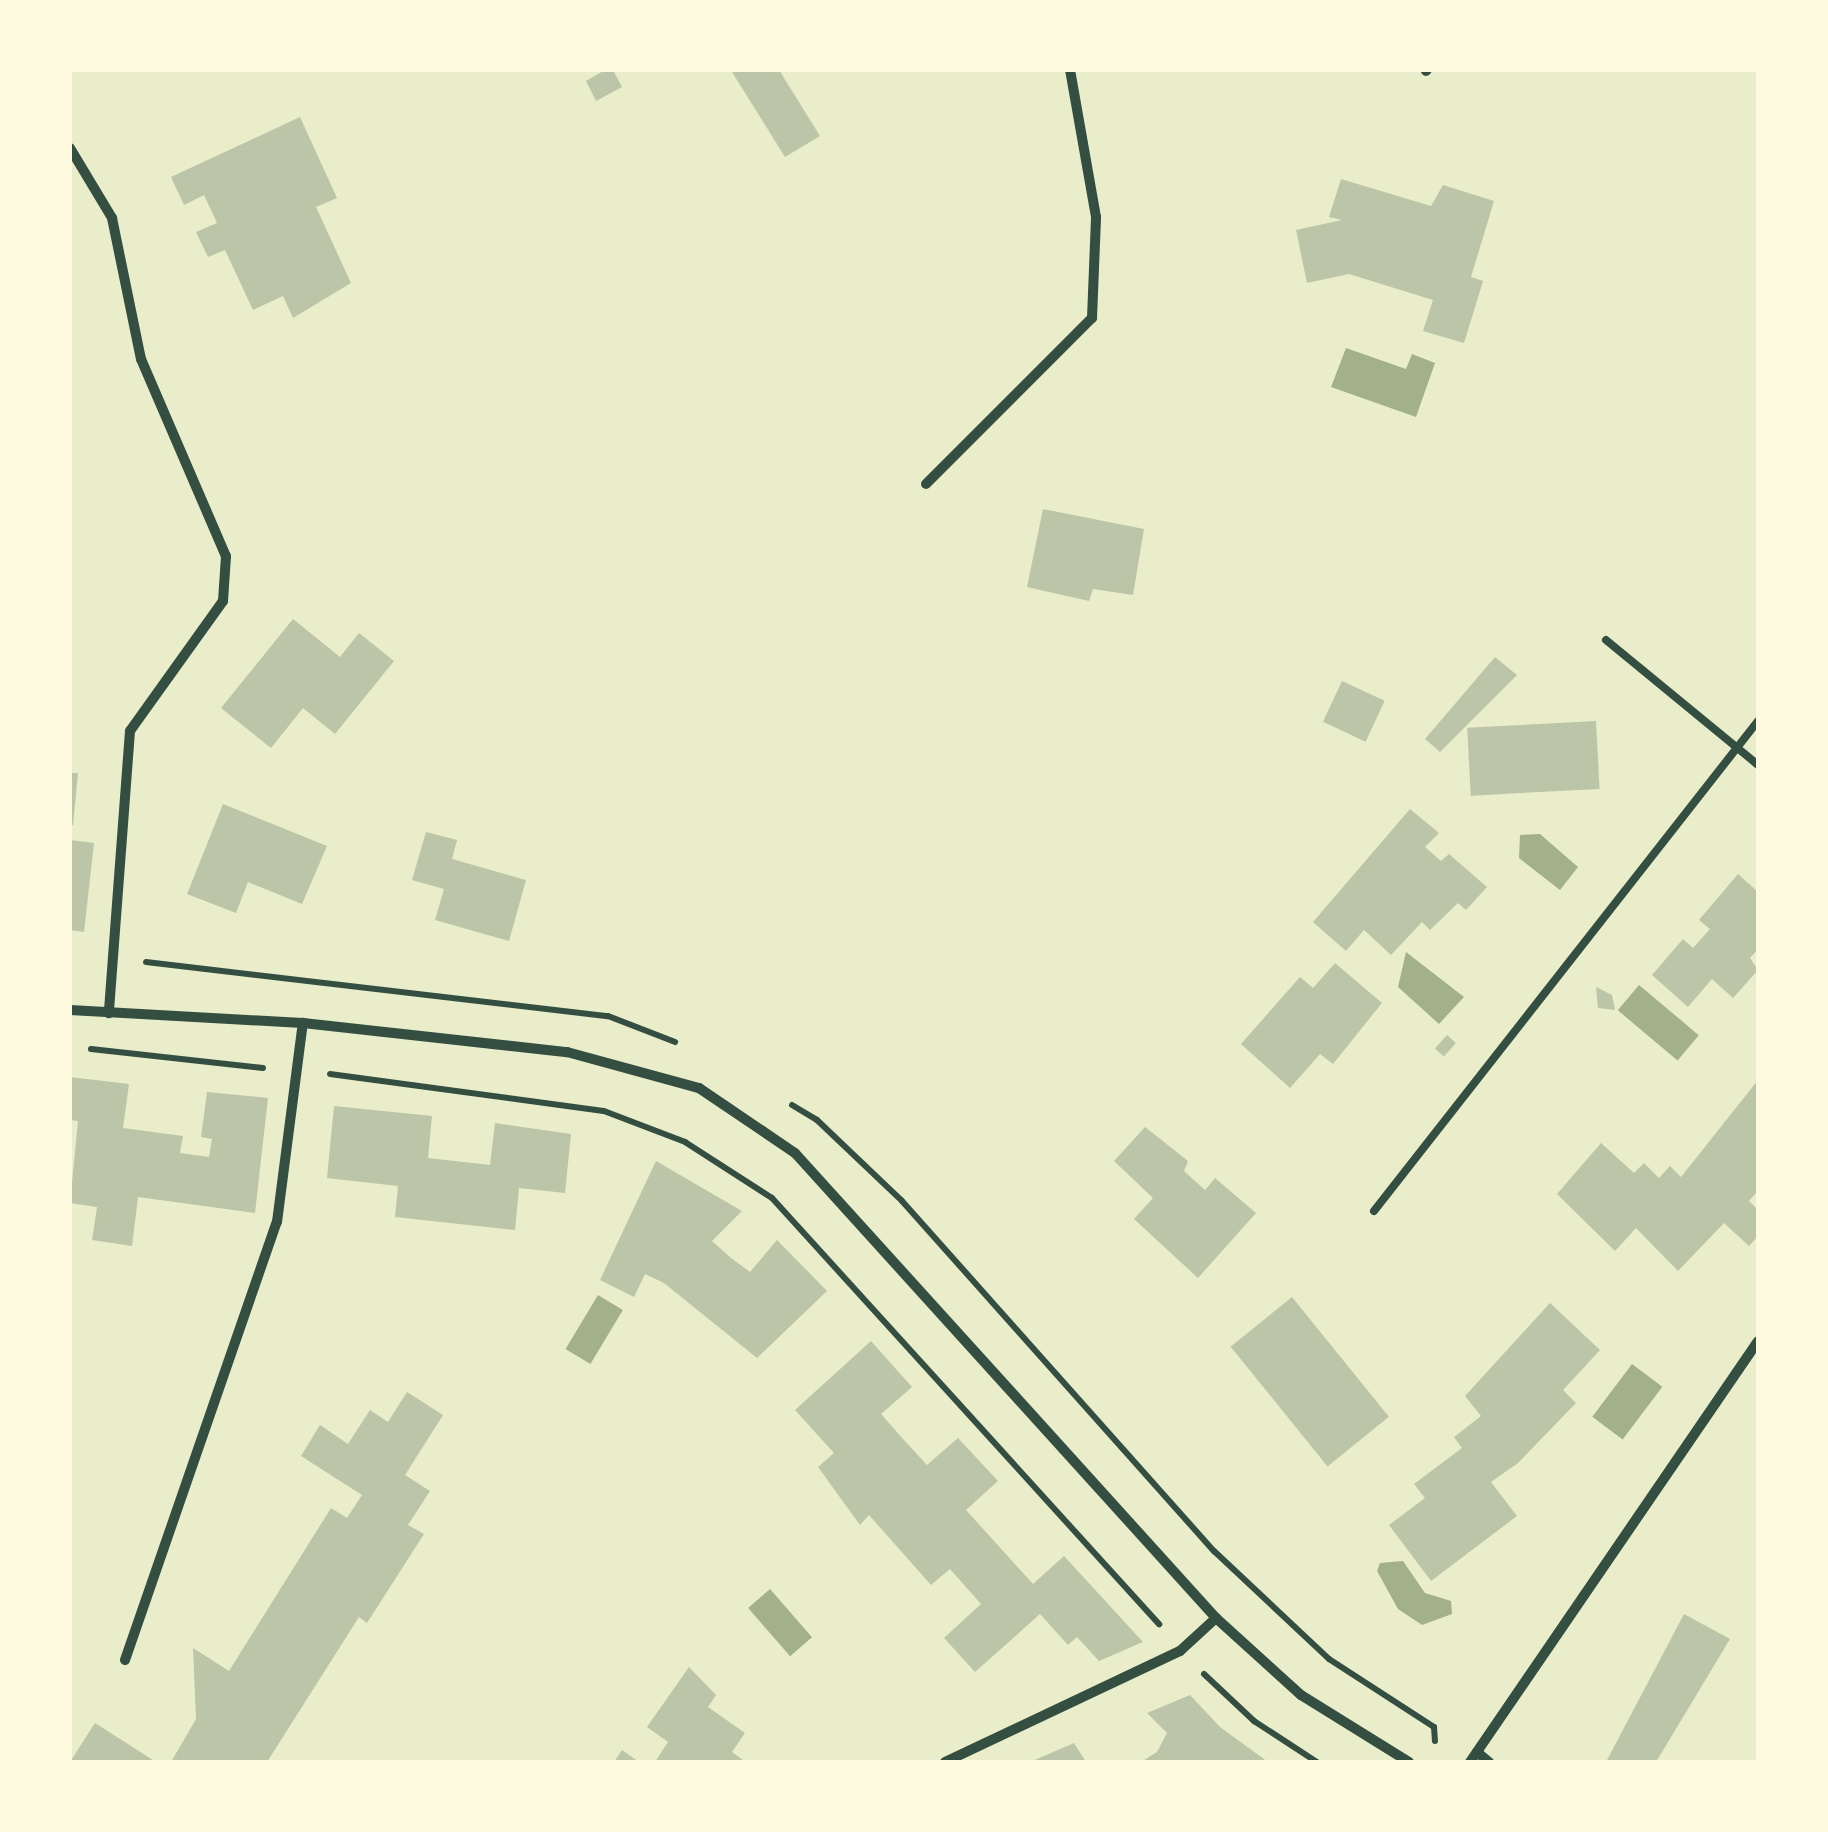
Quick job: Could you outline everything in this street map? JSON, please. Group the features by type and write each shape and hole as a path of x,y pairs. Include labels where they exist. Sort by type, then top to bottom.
{"street":[{"path":"926,484 1092,318 1096,216 1070,70"},
{"path":"70,148 112,218 141,359 226,556 223,601 130,731 109,1013"},
{"path":"70,1010 303,1022 566,1052 699,1088 794,1153 1216,1618 1301,1695 1409,1762"},
{"path":"125,1660 276,1222 303,1022"},
{"path":"1470,1762 1758,1340"},
{"path":"945,1762 1180,1650 1216,1618"},
{"path":"1477,1752 1488,1762"}],"lane":[{"path":"1606,640 1758,765"},
{"path":"1374,1210 1758,722"}],"path":[{"path":"70,1047 263,1068"},
{"path":"324,1074 604,1112 685,1142 772,1198 1166,1632"},
{"path":"1205,1675 1254,1721 1317,1762"}],"shaded area":[{"path":"1346,348 1406,369 1412,354 1435,363 1416,417 1331,387"},
{"path":"1540,834 1578,867 1560,890 1519,858 1520,835"},
{"path":"1406,952 1464,997 1439,1024 1398,987"},
{"path":"1639,985 1699,1035 1678,1060 1618,1010"},
{"path":"598,1295 623,1310 590,1364 566,1349"},
{"path":"1632,1364 1662,1387 1623,1440 1592,1417"},
{"path":"1403,1561 1425,1593 1451,1601 1452,1614 1422,1625 1398,1609 1377,1571 1380,1563"},
{"path":"770,1589 812,1637 790,1656 748,1608"}],"building":[{"path":"605,70 613,70 622,87 596,101 586,81"},
{"path":"779,70 820,136 785,157 732,72"},
{"path":"300,117 337,198 316,207 351,283 293,318 283,296 253,310 225,250 208,257 196,232 217,223 204,195 184,205 171,177"},
{"path":"1341,179 1431,206 1443,185 1494,201 1471,277 1483,281 1464,343 1423,331 1433,300 1349,274 1307,283 1296,230 1342,220 1329,217"},
{"path":"1043,509 1144,529 1133,595 1093,589 1089,601 1027,587"},
{"path":"293,619 340,657 359,633 394,661 335,734 303,708 271,748 221,708"},
{"path":"1495,657 1517,675 1440,752 1425,739"},
{"path":"1342,681 1385,701 1366,742 1323,722"},
{"path":"1596,721 1600,789 1471,796 1467,728"},
{"path":"70,773 78,773 73,825 70,825"},
{"path":"223,804 327,846 302,904 248,882 236,913 187,894"},
{"path":"1410,809 1439,833 1425,847 1441,861 1449,854 1487,887 1466,910 1458,903 1430,930 1422,922 1391,955 1364,930 1346,951 1313,922"},
{"path":"426,832 457,840 452,859 526,880 509,941 435,920 444,889 412,880"},
{"path":"70,840 94,843 84,932 70,930"},
{"path":"1738,874 1758,892 1758,949 1750,958 1758,970 1733,998 1712,979 1688,1007 1652,975 1683,939 1693,948 1710,929 1699,920"},
{"path":"1335,963 1382,1003 1333,1064 1320,1054 1290,1088 1241,1044 1300,977 1313,988"},
{"path":"1596,987 1612,995 1615,1010 1598,1008"},
{"path":"1447,1035 1456,1043 1444,1056 1435,1048"},
{"path":"70,1077 129,1084 123,1128 183,1136 180,1153 209,1157 212,1139 201,1137 207,1092 268,1098 255,1213 138,1197 132,1246 92,1240 97,1207 70,1203 78,1121 70,1120"},
{"path":"1758,1080 1758,1191 1749,1201 1758,1210 1758,1236 1749,1246 1724,1223 1678,1271 1636,1228 1615,1251 1557,1194 1601,1143 1634,1173 1644,1163 1659,1178 1670,1166 1681,1177"},
{"path":"334,1106 432,1116 428,1158 490,1165 495,1123 571,1134 565,1193 519,1188 515,1230 395,1217 398,1186 327,1178"},
{"path":"1145,1127 1188,1161 1184,1171 1205,1190 1215,1178 1256,1213 1198,1278 1134,1219 1153,1198 1114,1161"},
{"path":"656,1161 742,1211 712,1241 731,1258 750,1272 777,1240 827,1291 757,1358 664,1283 645,1274 634,1297 600,1280"},
{"path":"1292,1297 1389,1417 1328,1466 1231,1347"},
{"path":"1550,1303 1600,1350 1563,1390 1576,1403 1518,1463 1491,1482 1517,1516 1431,1581 1389,1525 1425,1498 1414,1484 1462,1448 1454,1437 1481,1416 1465,1396"},
{"path":"871,1341 912,1387 881,1414 903,1439 927,1465 958,1438 998,1481 966,1510 1033,1584 1064,1556 1143,1642 1099,1661 1077,1637 1068,1645 1040,1614 975,1672 944,1638 981,1604 950,1569 931,1585 869,1515 860,1525 818,1467 834,1453 795,1410"},
{"path":"407,1392 443,1415 405,1475 430,1491 408,1525 424,1534 367,1623 359,1617 267,1762 171,1762 196,1719 193,1648 229,1671 331,1508 347,1518 362,1495 301,1456 320,1425 348,1444 370,1410 388,1422"},
{"path":"1684,1614 1730,1639 1656,1762 1606,1762"},
{"path":"689,1667 716,1695 708,1707 745,1733 732,1752 746,1762 655,1762 668,1742 647,1727"},
{"path":"1190,1695 1220,1727 1268,1762 1141,1762 1157,1752 1167,1733 1147,1713"},
{"path":"95,1723 156,1762 70,1762"},
{"path":"1074,1743 1086,1762 1030,1762"},
{"path":"622,1750 639,1762 614,1762"}]}
